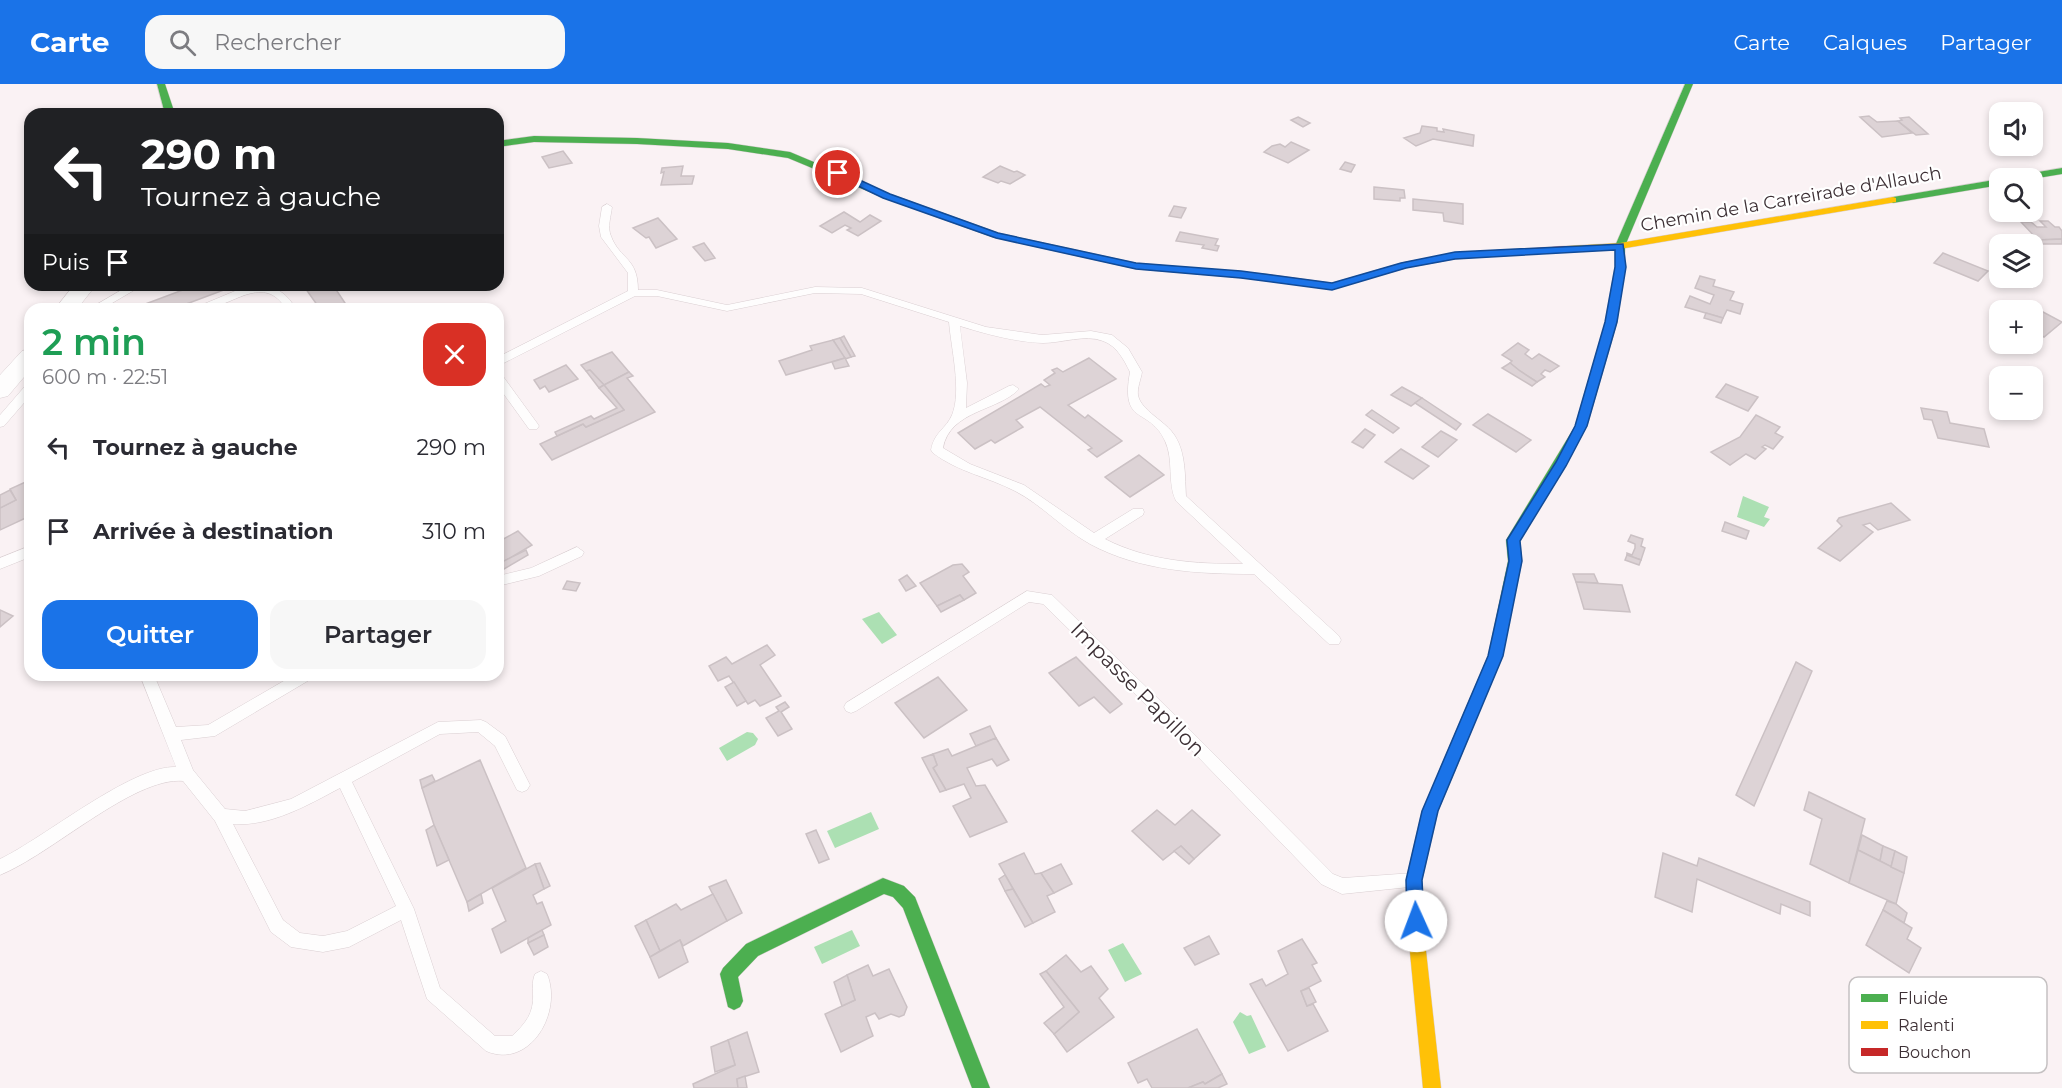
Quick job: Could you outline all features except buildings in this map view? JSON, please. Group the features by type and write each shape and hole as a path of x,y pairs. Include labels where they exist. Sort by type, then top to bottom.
{"street":[{"path":"161,84 168,108"},
{"path":"1432,1088 1417,942 1414,880 1430,811 1495,656 1515,561 1513,540 1581,426 1611,322 1620,267 1620,246 1689,84"},
{"name":"Chemin de la Carreirade d'Allauch","path":"504,143 534,139 637,141 728,146 790,155 838,173 887,196 996,235 1136,266 1241,274 1332,286 1455,255 1620,246 1989,184"},
{"path":"2043,174 2062,171"},
{"path":"71,303 80,291"},
{"path":"0,390 24,363"},
{"path":"734,1001 729,974 752,950 883,886 898,891 909,903 981,1088"}],"lane":[{"path":"607,207 604,226 606,237 633,273 633,293"},
{"path":"504,359 633,293 657,293 727,308 816,290 862,291 985,330 1042,339 1091,335 1108,338 1124,351 1136,372 1132,394 1138,409 1158,423 1171,439 1177,461 1179,498 1334,640"},
{"path":"105,303 127,291"},
{"path":"214,303 249,291"},
{"path":"274,291 279,293 286,303"},
{"path":"954,321 962,400 957,417"},
{"path":"504,386 533,426"},
{"path":"1013,389 957,417 938,438 936,450 947,459 1006,481 1034,495 1094,540 1139,559 1195,569 1255,569"},
{"path":"0,423 24,395"},
{"path":"1094,540 1138,512"},
{"path":"504,580 534,572 577,552"},
{"path":"0,564 24,554"},
{"name":"Impasse Papillon","path":"851,706 1027,596 1047,599 1326,879 1342,886 1414,880"},
{"path":"149,681 187,774 221,816 277,926 297,941 323,944 349,939 406,909"},
{"path":"171,734 210,731 296,681"},
{"path":"221,816 245,818 294,805 438,728 481,726 500,741 522,785"},
{"path":"0,867 54,839 125,791 166,773 187,774"},
{"path":"343,779 406,909 433,993 492,1046 515,1045 536,1027 543,1000 541,980"}],"shaded area":[{"path":"1743,496 1769,507 1764,517 1770,519 1764,527 1737,517"},
{"path":"879,612 897,635 882,644 862,619"},
{"path":"747,732 753,733 758,739 755,745 727,761 719,748"},
{"path":"871,812 879,829 835,848 827,831"},
{"path":"852,930 860,946 822,964 814,947"},
{"path":"1123,943 1142,974 1125,982 1108,950"},
{"path":"1240,1012 1247,1016 1251,1015 1266,1047 1249,1054 1233,1022"}],"traffic: fast":[{"path":"161,84 168,108"},
{"path":"1447,771 1495,656 1515,561 1513,540 1581,426 1611,323 1620,267 1620,246 1689,84"},
{"path":"504,143 534,139 637,141 728,146 790,155 887,196 996,235 1136,266 1267,277"},
{"path":"2043,174 2062,171"},
{"path":"1893,200 1989,184"},
{"path":"734,1001 729,974 752,950 883,886 898,891 909,903 981,1088"}],"traffic: slow":[{"path":"1567,249 1620,246 1893,200"},
{"path":"1432,1088 1417,942 1414,880 1430,811 1447,771"}],"traffic: jam":[{"path":"1267,277 1332,286 1405,265 1455,256 1567,249"}],"route":[{"path":"838,173 887,196 996,235 1136,266 1241,274 1299,283 1332,286 1455,255 1620,246 1620,267 1611,322 1581,426 1513,540 1515,561 1495,656 1430,811 1414,880 1416,921"}]}
